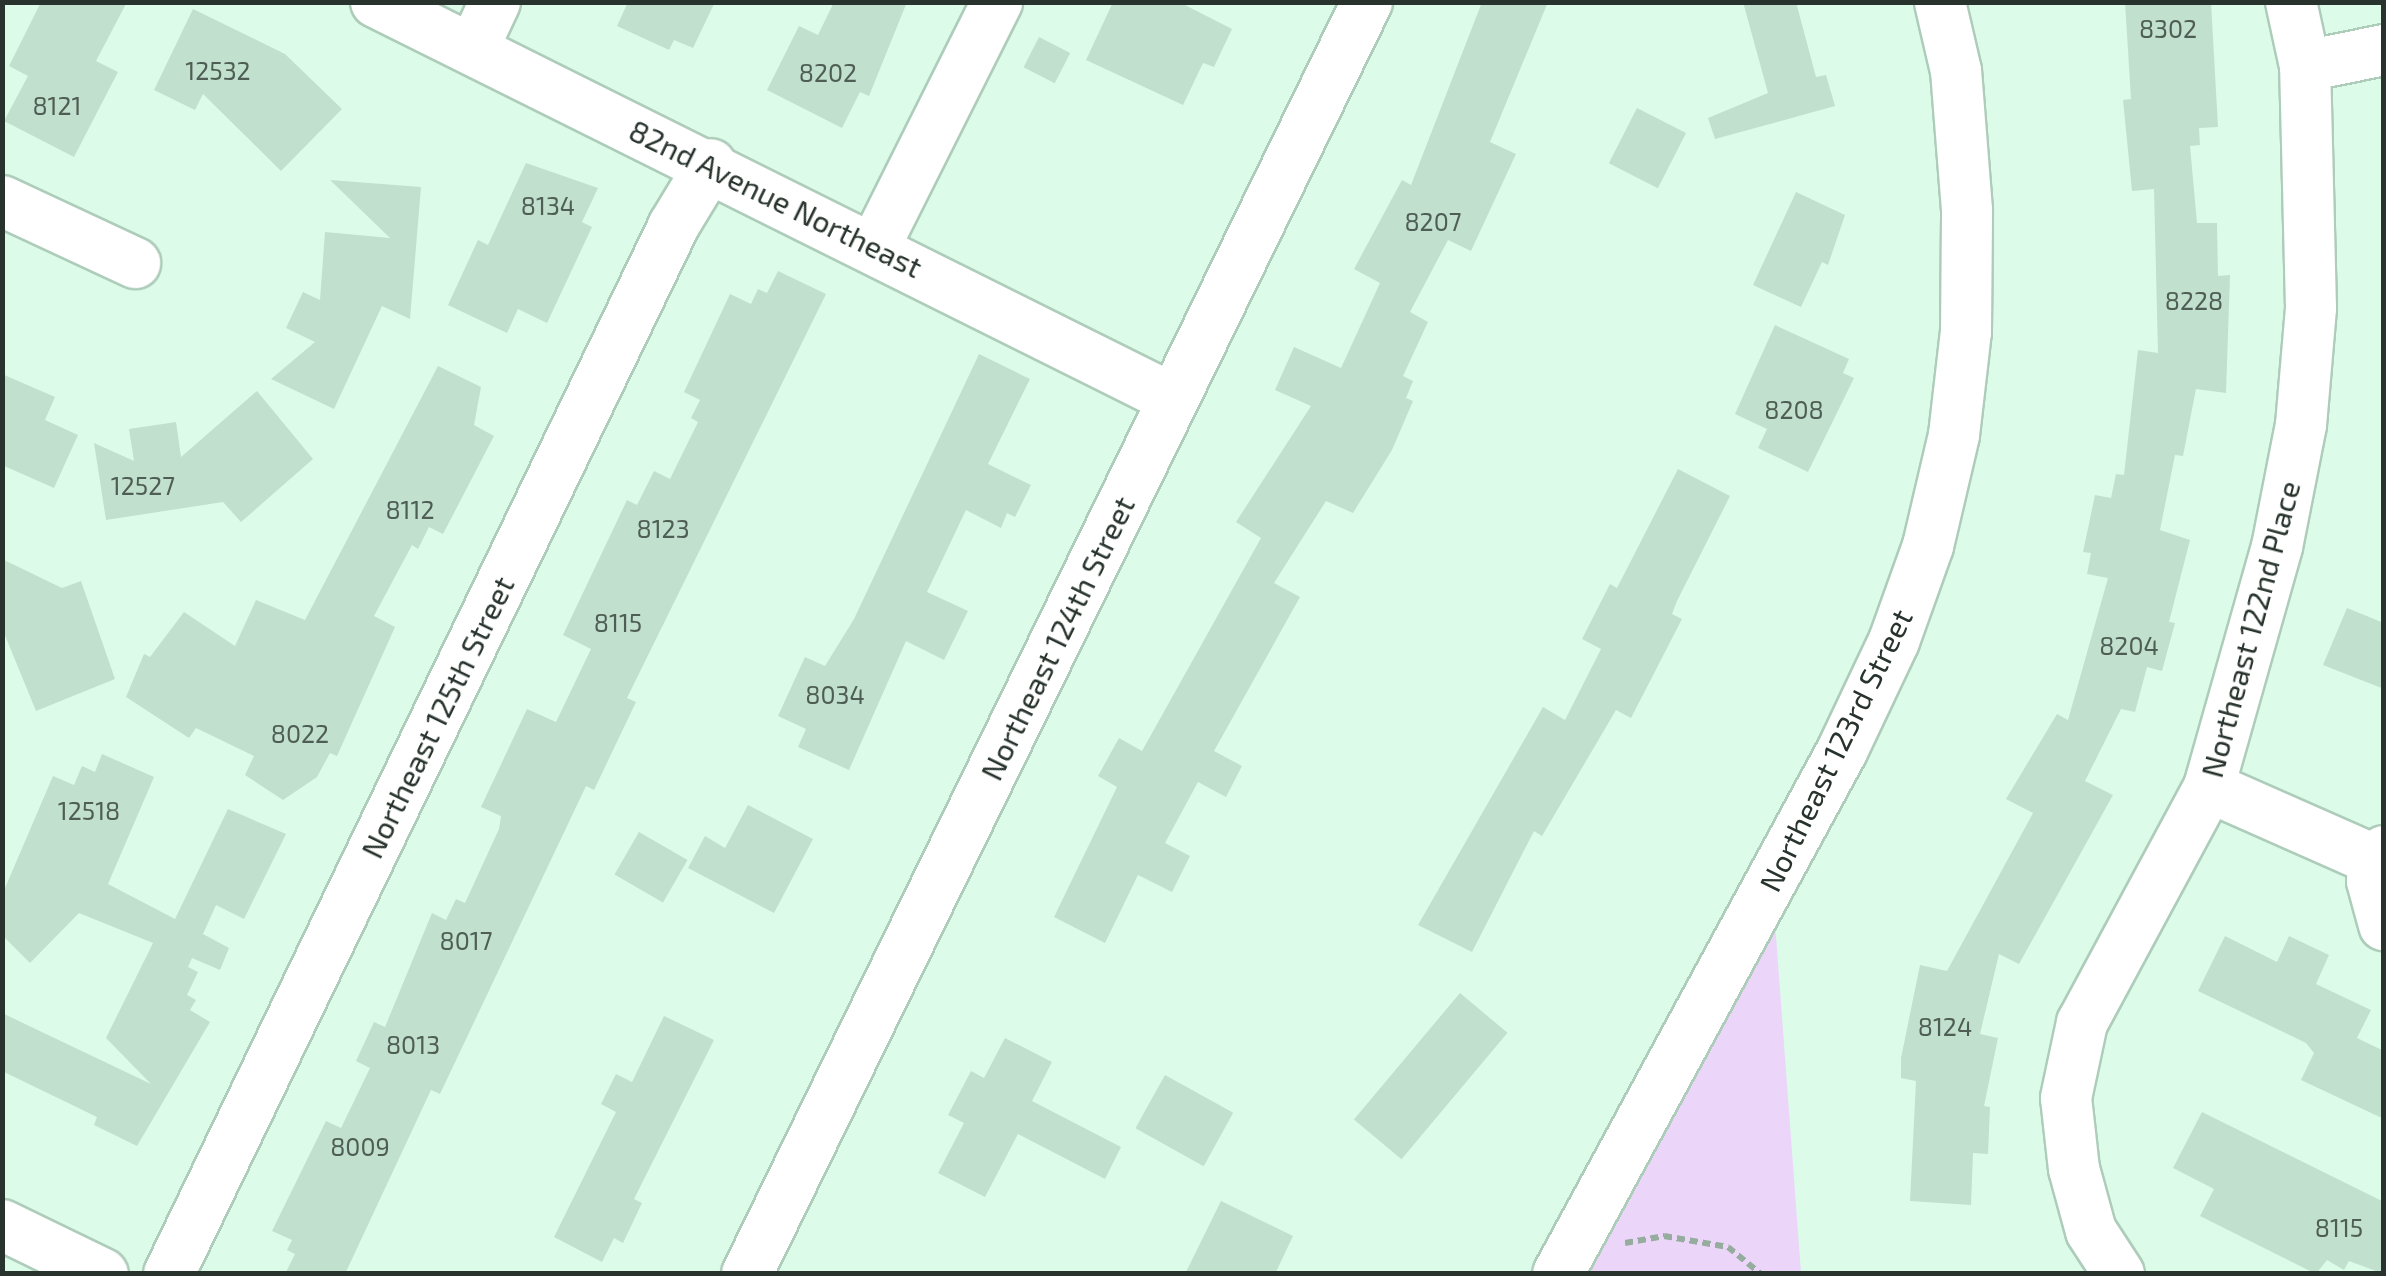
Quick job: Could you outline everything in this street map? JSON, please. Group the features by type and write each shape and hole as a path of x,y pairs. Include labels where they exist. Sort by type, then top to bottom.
{"street":[{"name":"82nd Avenue Northeast","path":"376,2 711,164 1173,399"},
{"path":"472,49 495,2"},
{"path":"875,246 997,2"},
{"name":"Northeast 124th Street","path":"748,1274 1368,2"},
{"name":"Northeast 123rd Street","path":"1558,1274 1842,752 1894,641 1928,546 1954,436 1966,332 1964,170 1956,71 1940,2"},
{"name":"Northeast 122nd Place","path":"2119,1274 2091,1232 2066,1098 2082,1024 2209,787 2278,547 2300,425 2311,308 2305,66 2291,2"},
{"path":"2305,66 2384,50"},
{"name":"Northeast 125th Street","path":"168,1274 674,225 711,164"},
{"path":"2,201 135,263"},
{"path":"2209,787 2380,856 2372,902 2384,925"},
{"path":"2,1225 103,1274"}],"path":[{"path":"1585,1219 1626,1244 1664,1236 1728,1247 1761,1274"}],"shaded area":[{"path":"1772,882 1801,1273 1560,1273"}],"building":[{"path":"41,2 127,2 96,61 118,72 74,157 4,121 28,76 9,66"},
{"path":"628,2 715,2 693,48 674,40 669,50 617,26"},
{"path":"834,2 907,2 869,96 860,92 842,128 767,90 799,26 818,35"},
{"path":"1113,2 1179,2 1232,29 1214,67 1203,63 1183,105 1086,60"},
{"path":"1482,2 1548,2 1490,142 1516,154 1471,251 1448,240 1410,312 1428,322 1403,376 1413,381 1406,398 1413,401 1392,450 1353,513 1326,501 1274,583 1300,597 1214,751 1242,766 1226,797 1198,782 1165,843 1190,856 1172,892 1138,875 1105,943 1054,917 1117,787 1098,776 1119,738 1142,751 1261,538 1236,522 1311,406 1275,390 1294,347 1341,368 1380,283 1354,269 1402,180 1411,185"},
{"path":"1743,2 1796,2 1816,77 1826,75 1835,106 1715,139 1708,118 1768,93"},
{"path":"2125,2 2211,2 2218,127 2199,128 2200,145 2190,146 2197,223 2217,223 2218,276 2230,275 2226,393 2196,389 2183,456 2175,455 2160,530 2190,540 2169,622 2175,623 2162,671 2147,667 2135,712 2121,709 2085,781 2113,795 2019,964 1999,954 1980,1034 1998,1038 1984,1106 1990,1107 1988,1154 1973,1153 1971,1205 1910,1201 1916,1081 1901,1078 1901,1058 1920,965 1947,971 2033,813 2006,799 2057,714 2068,720 2108,578 2087,574 2091,553 2083,552 2095,495 2111,498 2116,474 2124,475 2138,350 2158,353 2154,189 2132,191 2123,100 2131,99"},
{"path":"193,9 285,54 342,109 281,171 203,94 195,110 154,90"},
{"path":"1039,37 1070,53 1055,83 1024,67"},
{"path":"1637,108 1686,133 1658,188 1609,163"},
{"path":"526,163 598,188 582,222 592,227 547,323 518,309 507,333 448,305 478,240 488,245"},
{"path":"330,180 421,187 410,319 382,306 334,409 271,379 315,342 286,328 303,292 320,300 325,232 390,238"},
{"path":"1796,192 1845,215 1828,265 1822,262 1801,307 1753,285"},
{"path":"778,271 826,294 627,698 636,702 594,790 586,786 440,1094 431,1090 345,1274 285,1274 295,1254 287,1250 292,1240 272,1231 326,1121 341,1128 370,1068 356,1061 374,1022 385,1027 432,913 446,920 456,899 465,903 499,829 501,816 481,807 527,709 556,722 591,649 563,635 627,500 637,505 654,471 670,479 698,422 691,418 700,400 684,392 730,294 751,304 758,289 767,293"},
{"path":"1775,325 1849,359 1843,373 1854,378 1808,472 1758,448 1767,429 1735,414"},
{"path":"979,354 1030,379 988,464 1031,485 1015,517 1007,513 1001,528 966,510 927,592 968,611 944,660 906,641 849,770 798,747 806,729 778,716 805,657 825,666 854,619"},
{"path":"438,366 481,387 474,425 494,436 443,534 429,527 418,549 412,545 374,616 395,627 337,756 330,753 317,777 283,800 245,775 254,756 196,728 189,738 126,697 144,654 150,657 184,612 235,646 256,600 305,620"},
{"path":"2,374 55,397 45,420 78,435 54,488 2,465"},
{"path":"257,391 313,459 241,522 223,502 106,520 94,443 134,461 129,429 176,422 181,457"},
{"path":"1678,469 1730,496 1677,601 1672,614 1682,619 1631,718 1616,710 1542,836 1534,831 1472,952 1418,925 1543,707 1565,720 1601,649 1582,639 1610,584 1617,588"},
{"path":"2,559 62,588 81,581 115,679 36,711 2,628"},
{"path":"2347,608 2384,623 2384,689 2323,665"},
{"path":"102,754 154,777 108,884 175,919 228,809 286,834 244,919 216,905 203,934 229,948 220,970 192,958 188,967 198,972 187,995 196,1000 190,1010 210,1022 137,1146 94,1125 97,1117 2,1071 2,1013 151,1084 106,1038 153,943 79,913 30,963 2,935 2,895 53,776 74,785 82,766 95,772"},
{"path":"748,805 813,839 774,913 688,868 705,836 725,848"},
{"path":"639,832 687,860 663,902 614,874"},
{"path":"2225,936 2277,962 2289,936 2329,955 2316,984 2371,1010 2357,1038 2384,1051 2384,1119 2301,1080 2314,1053 2306,1043 2198,991"},
{"path":"1460,993 1507,1033 1401,1159 1354,1119"},
{"path":"664,1016 714,1040 634,1199 642,1203 623,1243 614,1238 602,1262 554,1237 616,1112 601,1104 616,1074 632,1082"},
{"path":"1005,1038 1052,1062 1032,1101 1121,1147 1105,1179 1018,1134 985,1197 938,1173 964,1123 948,1115 971,1071 984,1078"},
{"path":"1165,1075 1233,1113 1204,1166 1135,1128"},
{"path":"2202,1112 2384,1202 2384,1274 2349,1261 2344,1270 2327,1260 2316,1274 2200,1216 2214,1189 2173,1168"},
{"path":"1221,1201 1293,1236 1275,1274 1185,1274"}]}
